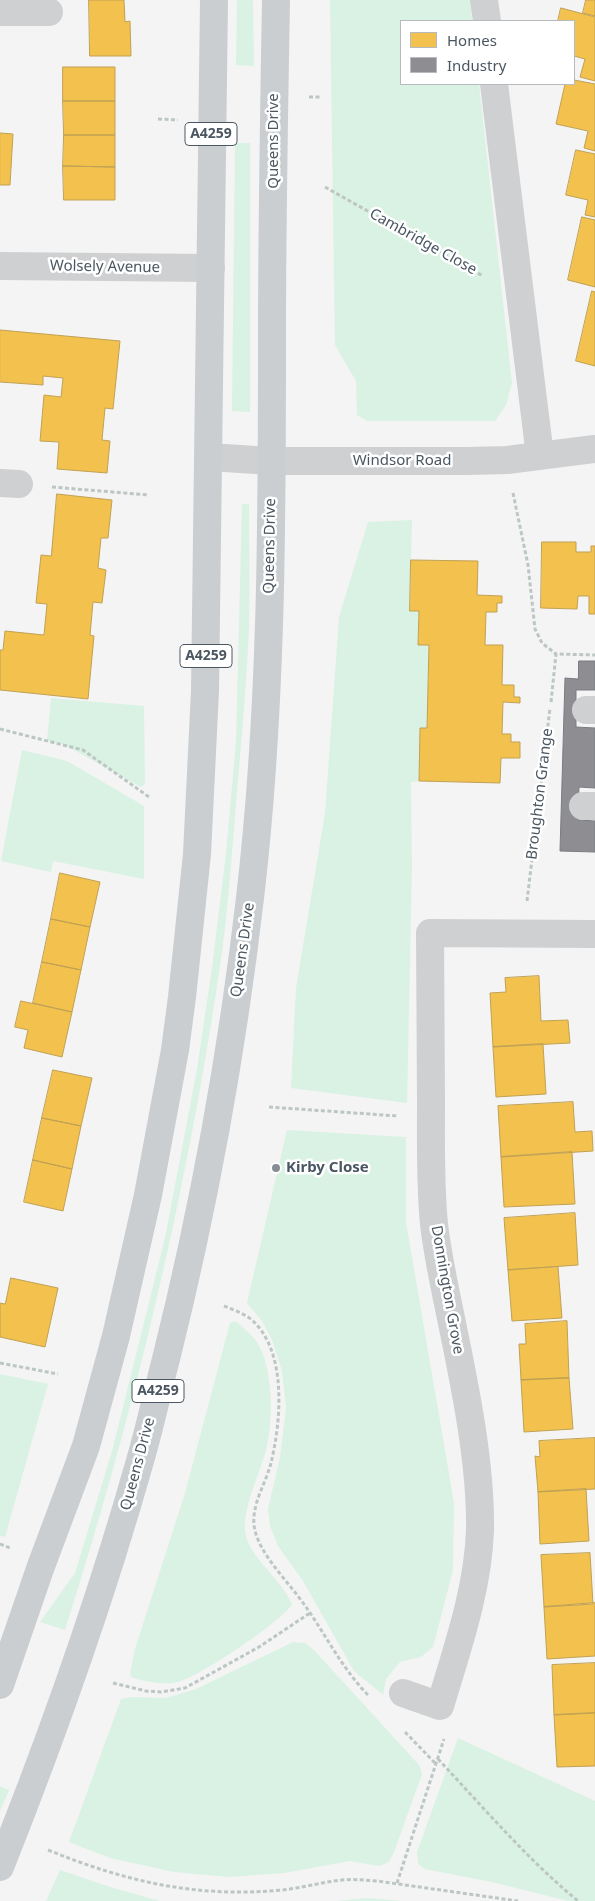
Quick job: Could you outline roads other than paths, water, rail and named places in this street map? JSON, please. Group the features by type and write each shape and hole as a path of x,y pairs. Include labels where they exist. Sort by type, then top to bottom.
{"main road":[{"name":"A4259","path":"0,1686 41,1566 86,1446 116,1336 148,1195 175,1050 182,997 197,854 205,691 214,0"},
{"name":"Queens Drive","path":"0,1867 56,1723 85,1640 144,1448 202,1202 230,1044 250,897 266,688 272,461 276,0"}],"street":[{"path":"484,0 487,20"},
{"path":"0,12 49,12"},
{"path":"494,85 540,456"},
{"name":"Wolsely Avenue","path":"0,266 210,268"},
{"name":"Windsor Road","path":"208,456 272,461 507,460 595,449"},
{"name":"Donnington Grove","path":"403,1693 440,1706 468,1608 476,1567 480,1530 477,1481 470,1422 463,1376 441,1276 434,1225 431,1176 430,933 595,934"}],"place":[{"name":"Kirby Close","path":"276,1168"}]}
